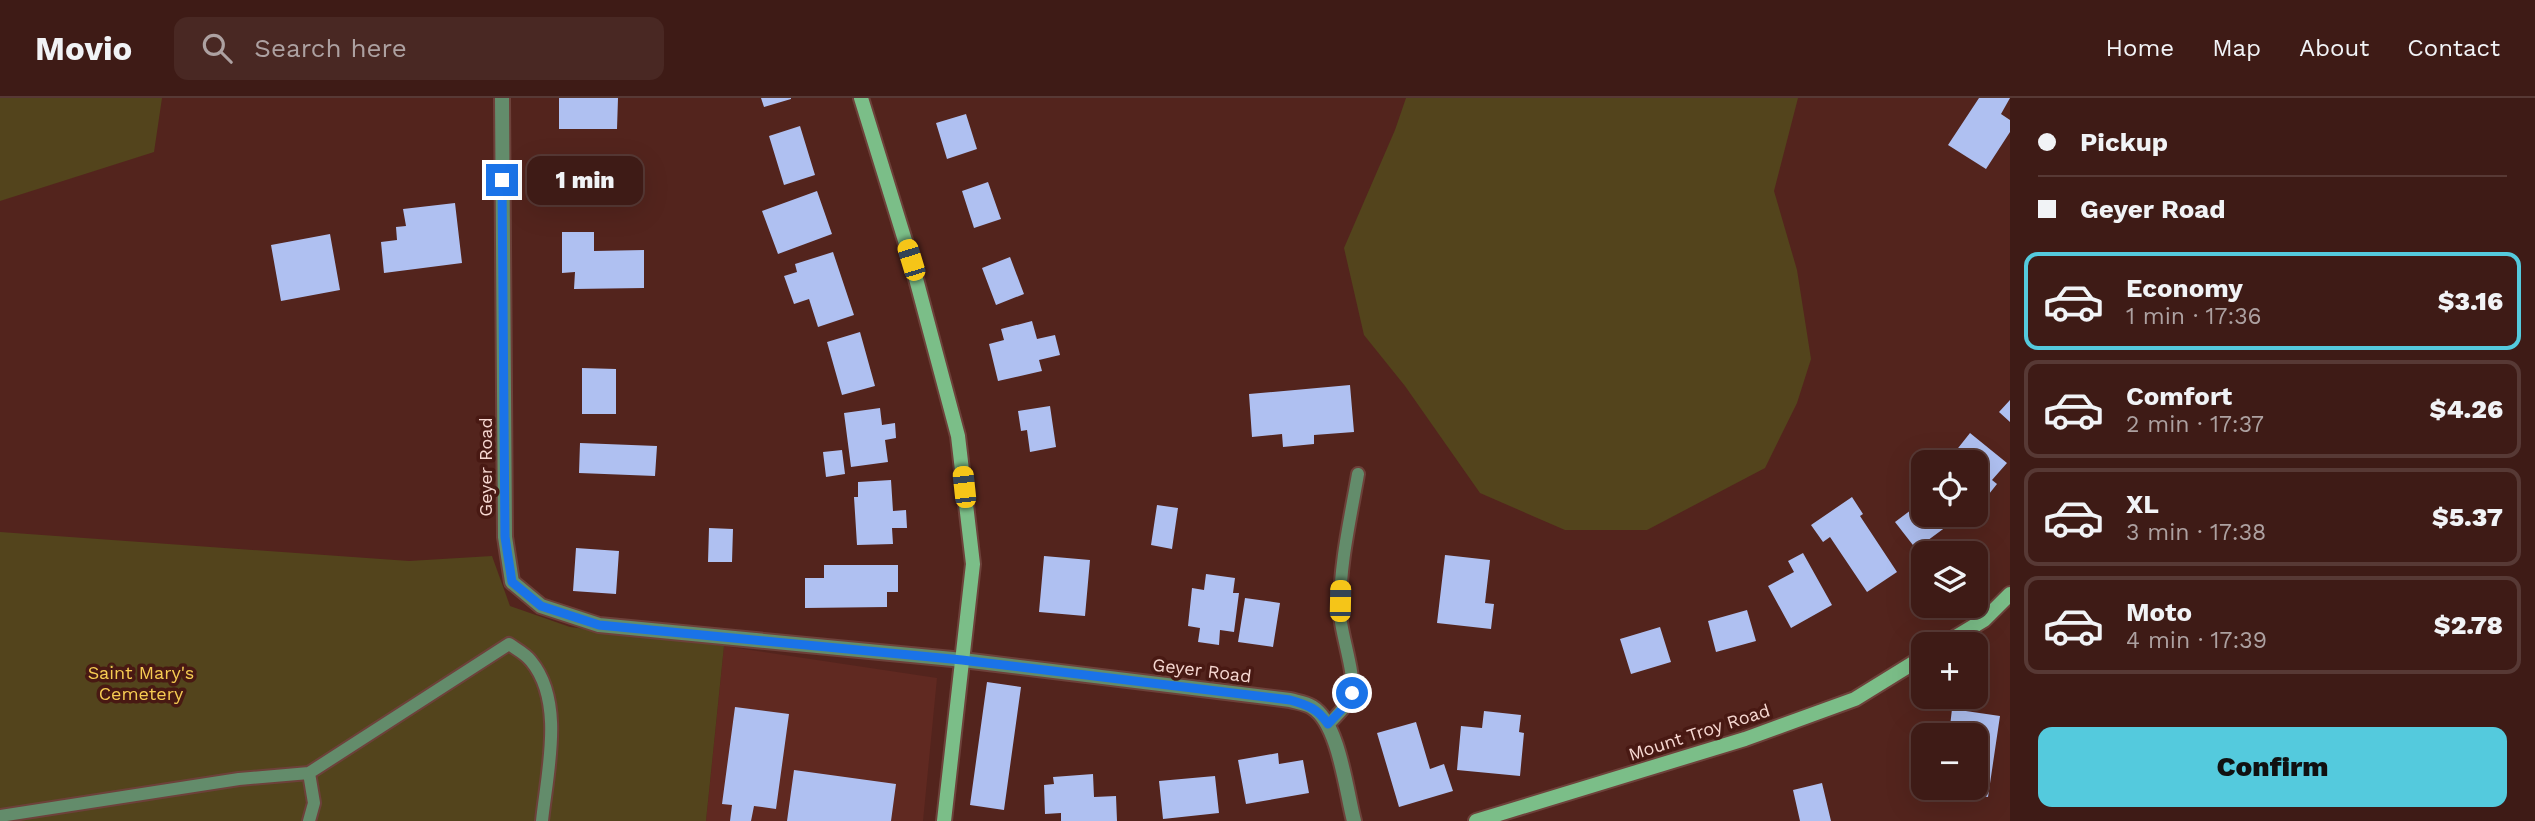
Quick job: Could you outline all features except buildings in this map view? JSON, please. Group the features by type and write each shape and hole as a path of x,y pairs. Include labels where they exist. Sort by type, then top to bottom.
{"street":[{"name":"Geyer Road","path":"502,98 505,537 512,582 541,606 599,625 962,660 1290,700 1311,706 1328,724"},
{"path":"861,98 911,260 958,436 973,564 944,821"},
{"path":"1964,632 1983,620 2010,594"},
{"name":"Mount Troy Road","path":"1476,821 1782,726 1855,699 1911,664"},
{"path":"1328,724 1354,821"}],"lane":[{"path":"1328,724 1345,706 1352,693 1340,616 1343,558 1358,474"},
{"path":"0,816 239,779 309,773 509,644 530,660 543,680 550,702 551,729 542,821"},
{"path":"309,773 314,803 309,821"}],"shaded area":[{"path":"724,646 937,678 923,821 706,821"}],"green space":[{"path":"0,98 162,98 154,152 0,201"},
{"path":"1406,98 1798,98 1774,191 1797,270 1811,359 1797,403 1765,468 1647,530 1565,530 1480,493 1405,386 1364,335 1344,248"},
{"name":"Saint Mary's Cemetery","path":"0,532 409,561 492,556 510,606 570,627 724,646 706,821 0,821"}],"route":[{"path":"502,180 505,537 512,582 541,606 599,625 962,660 1290,700 1311,706 1328,724 1345,706 1352,693"}]}
